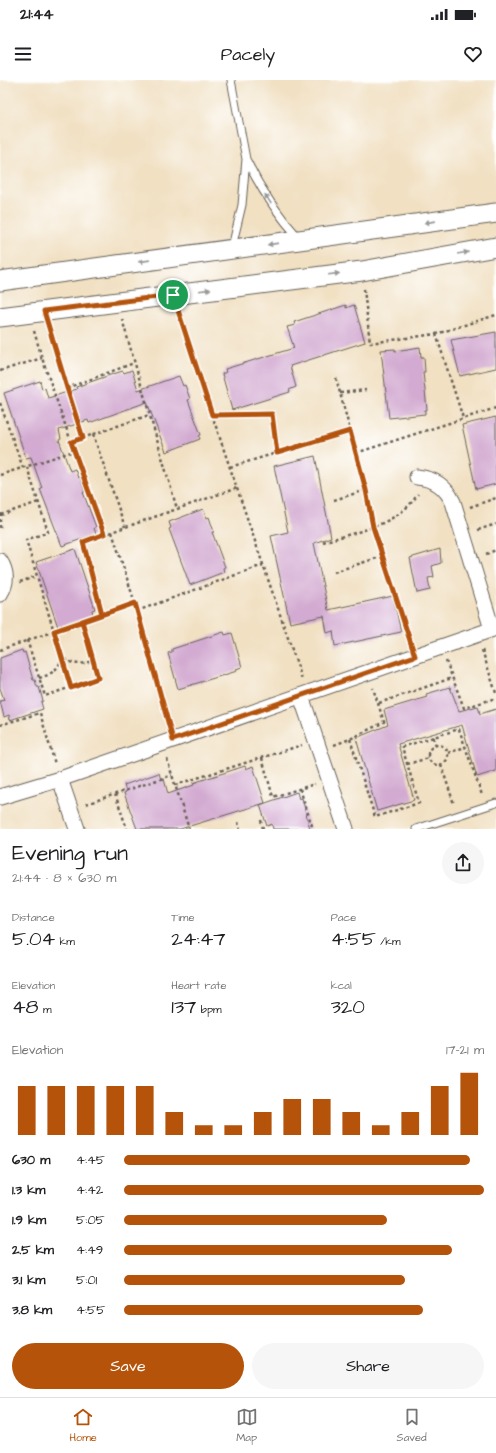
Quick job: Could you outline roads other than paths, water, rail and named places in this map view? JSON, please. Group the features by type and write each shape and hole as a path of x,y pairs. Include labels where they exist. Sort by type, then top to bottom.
{"street":[{"path":"0,281 496,213"},
{"path":"0,317 362,271 496,247"},
{"path":"0,795 60,779 494,629 449,493 443,486 435,481 422,477"},
{"path":"0,561 5,570 6,579 4,588 0,594"},
{"path":"304,695 318,746 346,829"},
{"path":"60,779 77,829"}],"lane":[{"path":"231,80 246,159 242,204 232,249"},
{"path":"246,159 269,202 284,222 301,240"},
{"path":"416,829 496,803"}]}
